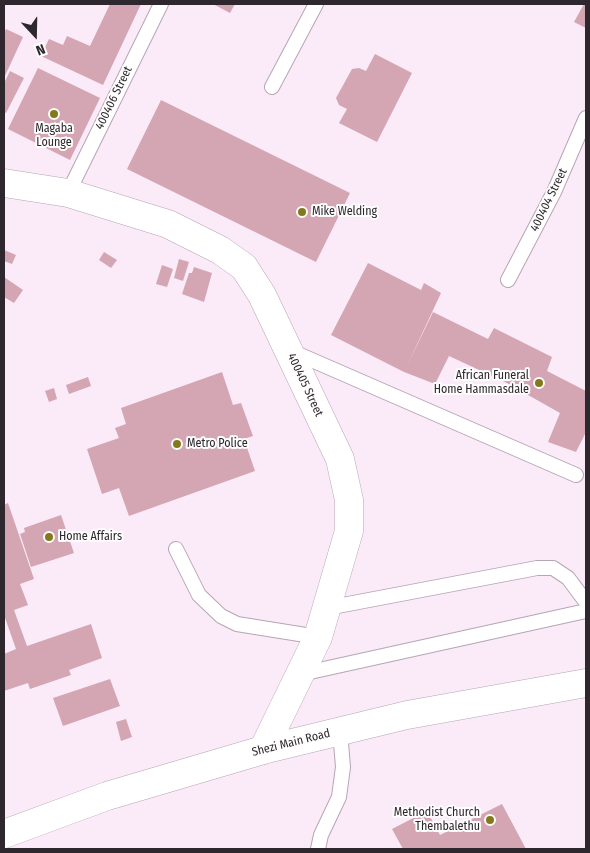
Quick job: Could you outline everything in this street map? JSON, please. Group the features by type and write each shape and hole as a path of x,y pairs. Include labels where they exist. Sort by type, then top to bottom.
{"street":[{"name":"400405 Street","path":"4,183 68,193 168,224 220,250 244,266 262,295 340,459 349,500 349,531 318,637 262,750"},
{"name":"Shezi Main Road","path":"4,834 107,796 262,750 406,715 586,684"}],"lane":[{"name":"400406 Street","path":"68,193 160,4"},
{"path":"272,87 316,4"},
{"name":"400404 Street","path":"508,280 554,192 586,118"},
{"path":"288,349 576,475"},
{"path":"176,549 199,595 221,616 237,624 318,637"},
{"path":"327,608 537,568 553,568 568,578 586,602"},
{"path":"301,674 586,612"},
{"path":"318,849 321,835 340,797 343,767 340,731"}],"building":[{"path":"110,4 141,4 103,85 41,56 49,39 63,45 67,36 90,46"},
{"path":"213,4 235,4 230,13"},
{"path":"584,4 586,4 586,28 574,22"},
{"path":"6,29 23,37 4,78 4,33"},
{"path":"375,54 412,73 377,142 339,123 347,109 339,105 336,98 352,69 359,68 366,71"},
{"name":"Magaba Lounge","path":"38,68 100,98 70,160 8,129"},
{"path":"10,71 24,78 6,113 4,112 4,83"},
{"path":"161,100 350,193 316,262 127,169"},
{"path":"4,250 16,255 12,264 4,261"},
{"path":"104,252 117,260 111,268 99,260"},
{"path":"179,259 189,262 183,281 174,278"},
{"path":"368,263 421,290 424,283 441,293 406,368 433,312 488,339 494,328 552,357 547,371 586,391 586,432 576,452 548,442 560,413 505,382 449,356 435,384 404,372 331,335"},
{"path":"162,265 173,269 167,287 156,284"},
{"path":"194,267 212,273 204,302 182,294 189,273 192,273"},
{"path":"4,277 23,290 14,303 4,297"},
{"path":"222,372 233,405 241,403 253,436 244,439 255,471 129,516 119,488 102,494 87,449 119,438 115,428 126,424 121,408"},
{"path":"88,377 91,386 69,394 66,385"},
{"path":"54,388 57,399 49,402 45,391"},
{"path":"8,503 34,579 20,584 28,605 14,610 27,646 91,624 102,658 69,670 71,675 30,689 28,683 4,691 4,654 16,649 4,615 4,505"},
{"path":"61,515 74,553 31,567 20,534 25,532 24,528"},
{"path":"110,679 120,706 63,726 53,698"},
{"path":"126,719 132,737 121,741 116,722"},
{"name":"Methodist Church Thembalethu","path":"502,804 526,849 403,849 392,829 427,811 440,835"}],"place":[{"name":"Magaba Lounge","path":"54,114"},
{"name":"Mike Welding","path":"302,212"},
{"name":"African Funeral Home Hammasdale","path":"539,383"},
{"name":"Metro Police","path":"177,444"},
{"name":"Home Affairs","path":"49,537"},
{"name":"Methodist Church Thembalethu","path":"490,820"}]}
